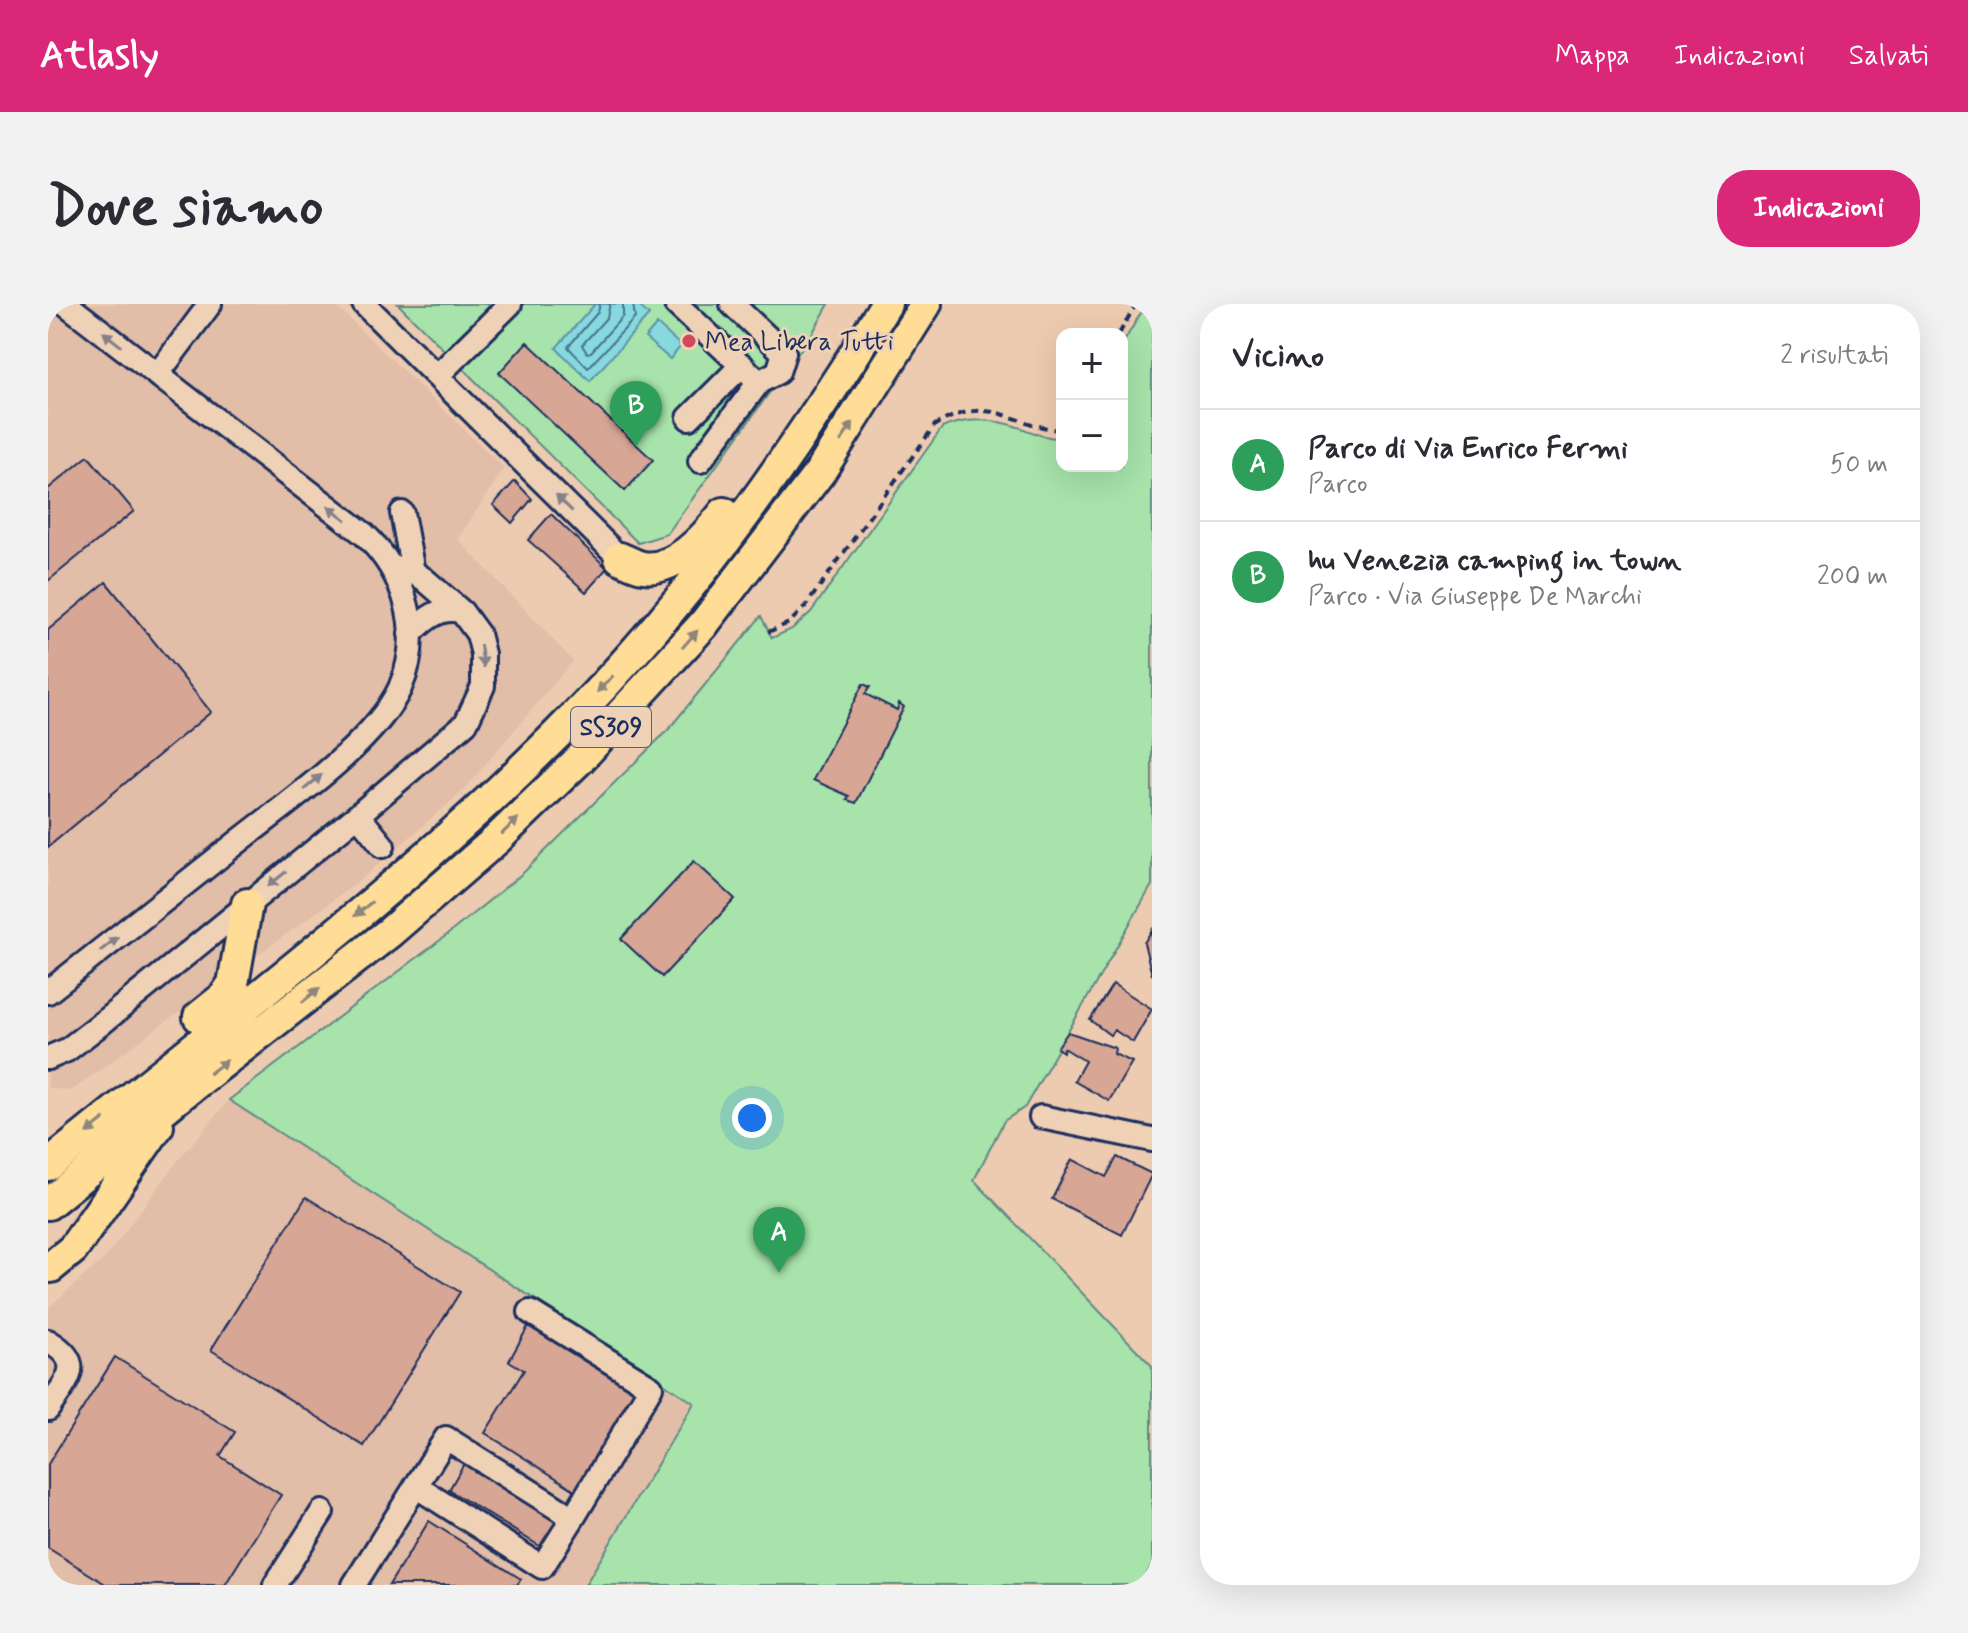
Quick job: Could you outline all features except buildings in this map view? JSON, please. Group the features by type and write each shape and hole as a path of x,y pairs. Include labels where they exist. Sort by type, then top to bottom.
{"main road":[{"name":"SS309","path":"48,1165 376,899 475,812 570,721 630,658 766,488 886,304"},
{"name":"SS309","path":"48,1204 413,912 496,840 634,703 703,625 820,472 926,304"},
{"path":"620,558 645,568 668,563 691,549 739,494 809,425"},
{"path":"145,1086 160,1052 228,993 233,984 247,904"},
{"path":"50,1268 73,1249 176,1099"}],"street":[{"path":"48,1058 67,1050 358,815 466,723 480,695 484,674 478,634 462,612 424,579 403,569 364,534 66,304"},
{"path":"157,375 210,304"},
{"path":"364,304 620,558"},
{"path":"437,376 510,304"},
{"path":"676,304 759,382"},
{"path":"700,461 759,382 778,372 784,353 732,304"},
{"path":"689,418 742,365"},
{"path":"48,992 355,747 398,692 405,675 410,634 403,569 402,513"},
{"path":"410,634 427,619 444,610 449,608 462,612"},
{"path":"358,815 383,846"},
{"path":"1041,1117 1152,1140"},
{"path":"417,1487 542,1567 651,1387 530,1312"},
{"path":"48,1341 62,1350 71,1360 71,1365 69,1375 48,1409"},
{"path":"354,1585 446,1438 573,1518"},
{"path":"275,1585 322,1512"}],"path":[{"path":"1122,328 1136,304"},
{"path":"768,632 789,623 805,607 935,425 953,414 975,410 997,411 1056,430"}],"shaded area":[{"path":"48,304 334,304 504,468 458,539 573,661 462,792 359,881 71,1091 48,1088"},
{"path":"229,1100 694,1403 585,1585 48,1585 48,1308 105,1258 180,1158"}],"green space":[{"path":"398,304 829,304 812,334 667,534 638,543"},
{"path":"1146,304 1152,304 1152,885 1025,1107 1004,1121 974,1180 1152,1366 1152,1565 1140,1585 585,1585 694,1403 229,1100 447,935 524,872 668,730 761,616 772,638 792,629 811,612 942,428 973,420 1004,423 1056,438 1056,472 1128,472 1128,335"}],"water":[{"path":"595,304 637,304 649,315 590,381 556,348"},
{"path":"657,324 681,346 670,359 645,338"}],"place":[{"name":"Mea Libera Tutti","path":"689,341"},
{"name":"hu Venezia camping in town","path":"636,447"},
{"name":"Parco di Via Enrico Fermi","path":"779,1273"}]}
